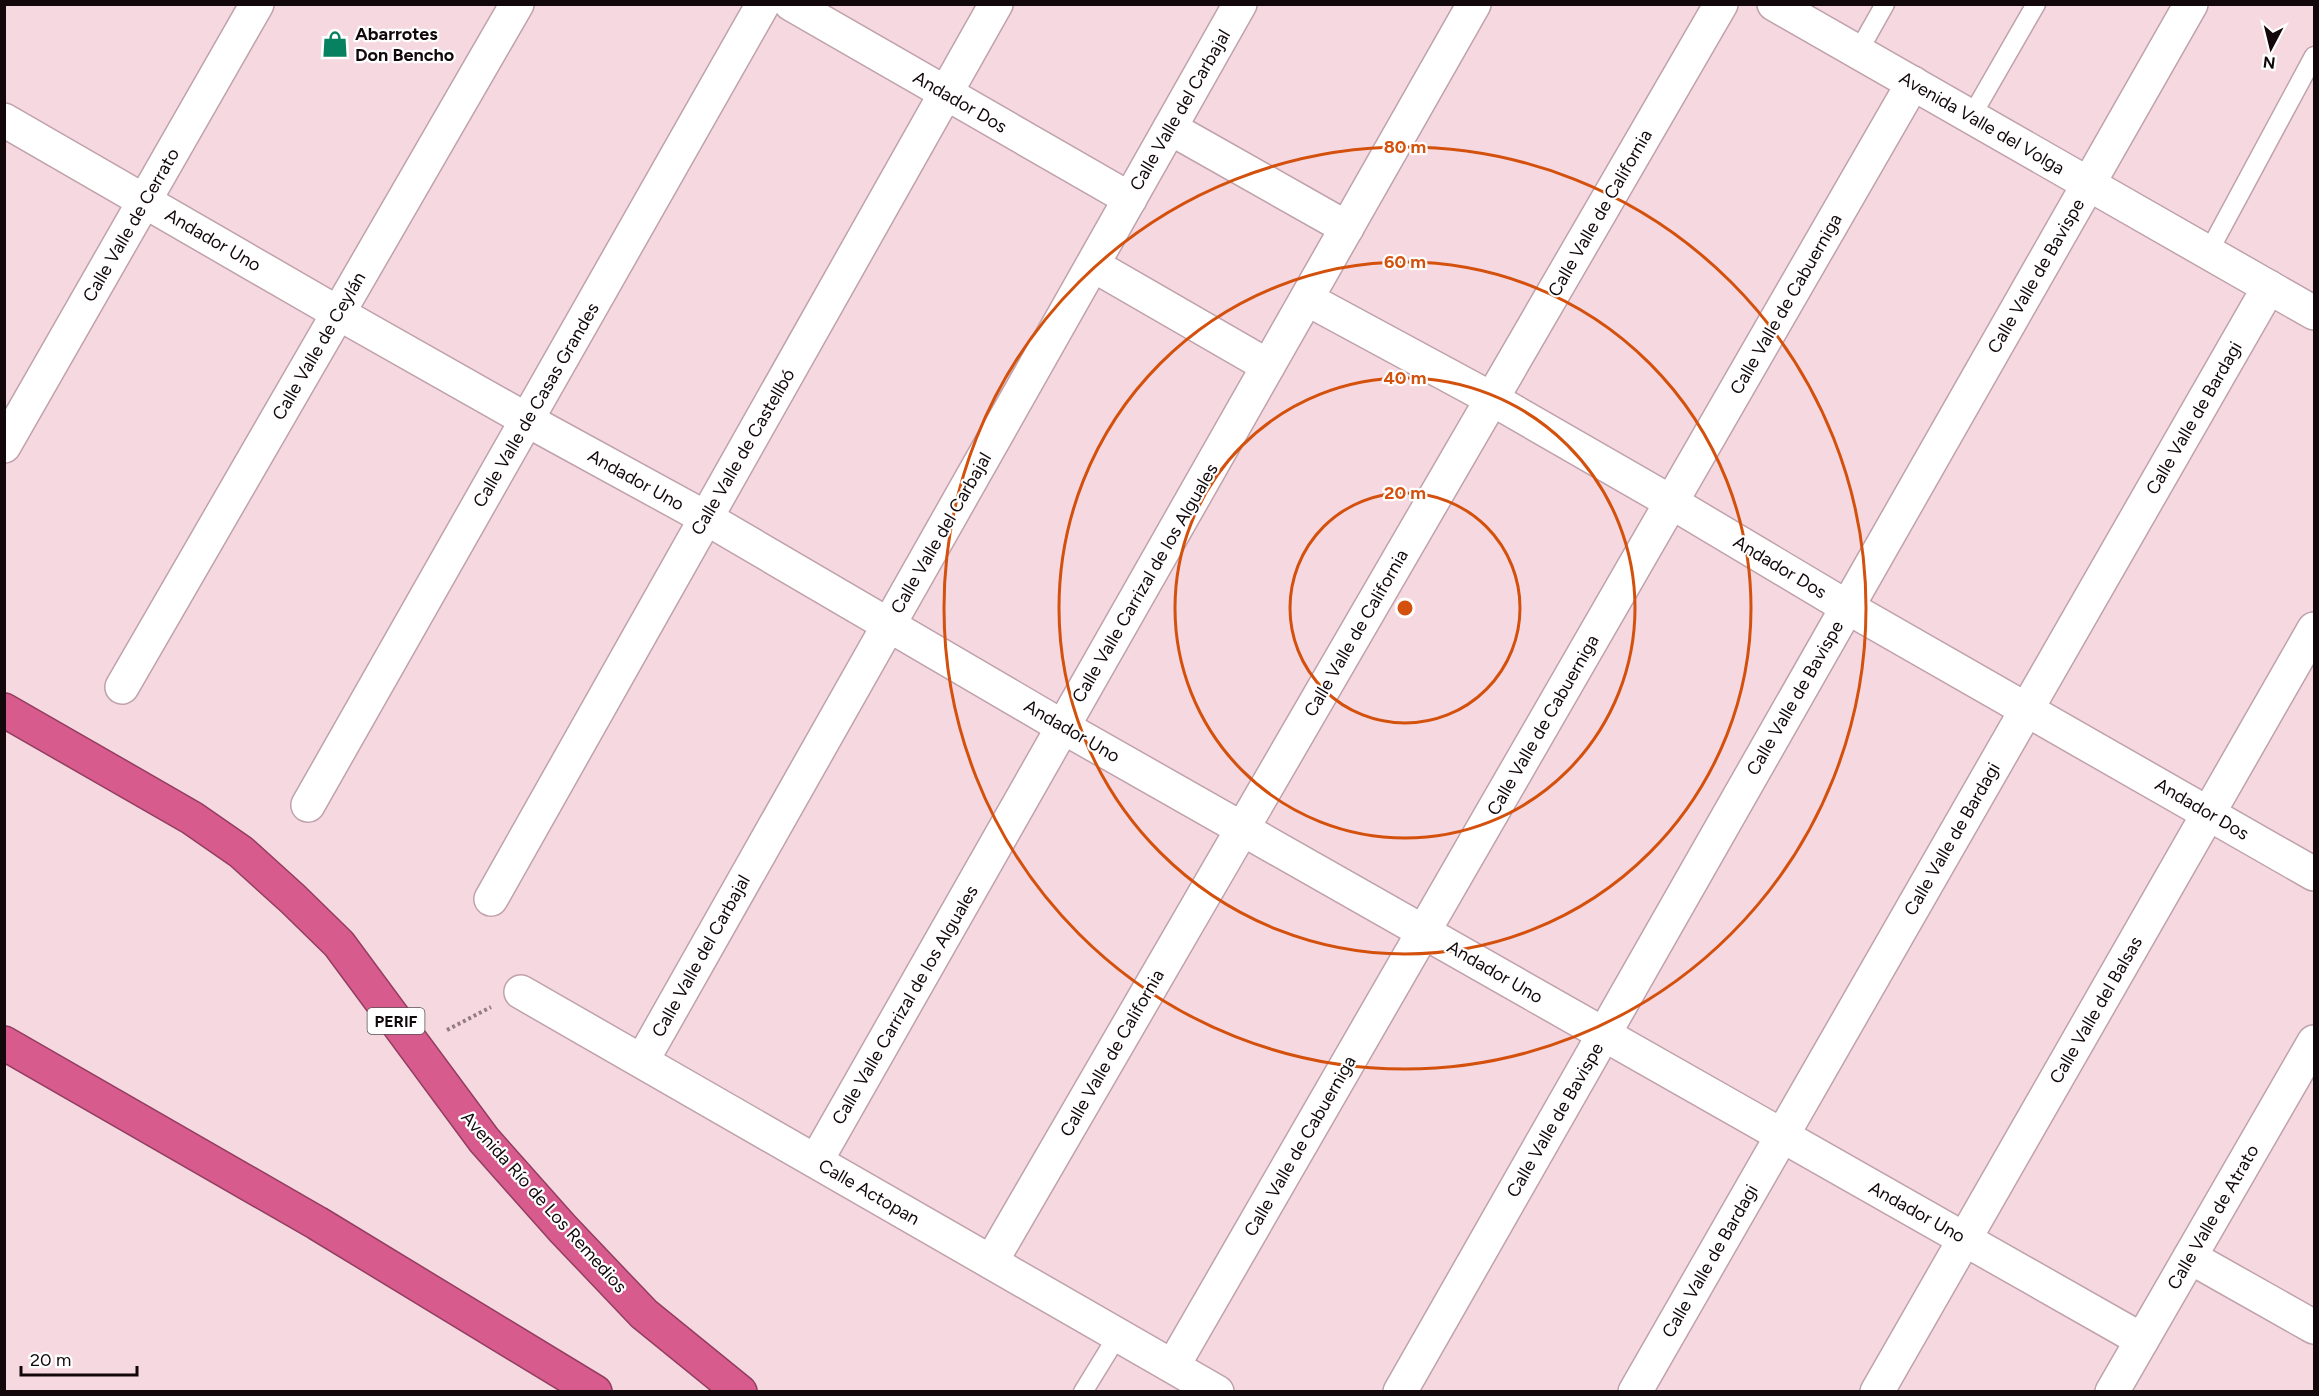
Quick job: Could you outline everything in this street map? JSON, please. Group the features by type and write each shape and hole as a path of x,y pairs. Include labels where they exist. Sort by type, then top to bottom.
{"highway":[{"name":"Avenida Río de Los Remedios","path":"4,710 192,818 241,852 293,899 339,944 484,1140 563,1229 644,1314 740,1392"},
{"path":"4,1043 317,1223 595,1392"}],"street":[{"name":"Calle Valle de Cerrato","path":"4,446 257,4"},
{"name":"Calle Valle de Ceylán","path":"122,687 517,4"},
{"name":"Calle Valle de Casas Grandes","path":"308,805 763,4"},
{"name":"Andador Dos","path":"791,4 1130,199"},
{"name":"Calle Valle de Castellbó","path":"490,899 996,4"},
{"name":"Calle Valle del Carbajal","path":"642,1061 1240,4"},
{"name":"Calle Valle Carrizal de los Alguales","path":"816,1161 1474,4"},
{"name":"Calle Valle de California","path":"991,1262 1721,4"},
{"name":"Avenida Valle del Volga","path":"1774,4 2314,313"},
{"name":"Calle Valle de Bavispe","path":"1400,1392 2191,4"},
{"name":"Calle Valle de Cabuerniga","path":"1173,1366 1912,83"},
{"name":"Andador Uno","path":"4,120 338,313 706,518 888,626 2142,1340"},
{"path":"1170,128 1347,228"},
{"path":"1093,265 1268,366"},
{"name":"Calle Valle de Bardagi","path":"1635,1392 2269,287"},
{"name":"Andador Dos","path":"1306,299 1492,399 1671,502 1847,608 2314,874"},
{"name":"Calle Valle del Balsas","path":"1878,1392 2314,629"},
{"name":"Calle Actopan","path":"521,992 1217,1392"},
{"name":"Calle Valle de Atrato","path":"2112,1392 2314,1042"},
{"path":"2190,1257 2314,1327"}],"lane":[{"path":"1858,52 1885,4"},
{"path":"1971,117 2036,4"},
{"path":"2208,253 2314,56"},
{"path":"1083,1392 1118,1335"}],"path":[{"path":"415,1047 521,992"}],"place":[{"name":"Abarrotes Don Bencho","path":"335,44"}]}
